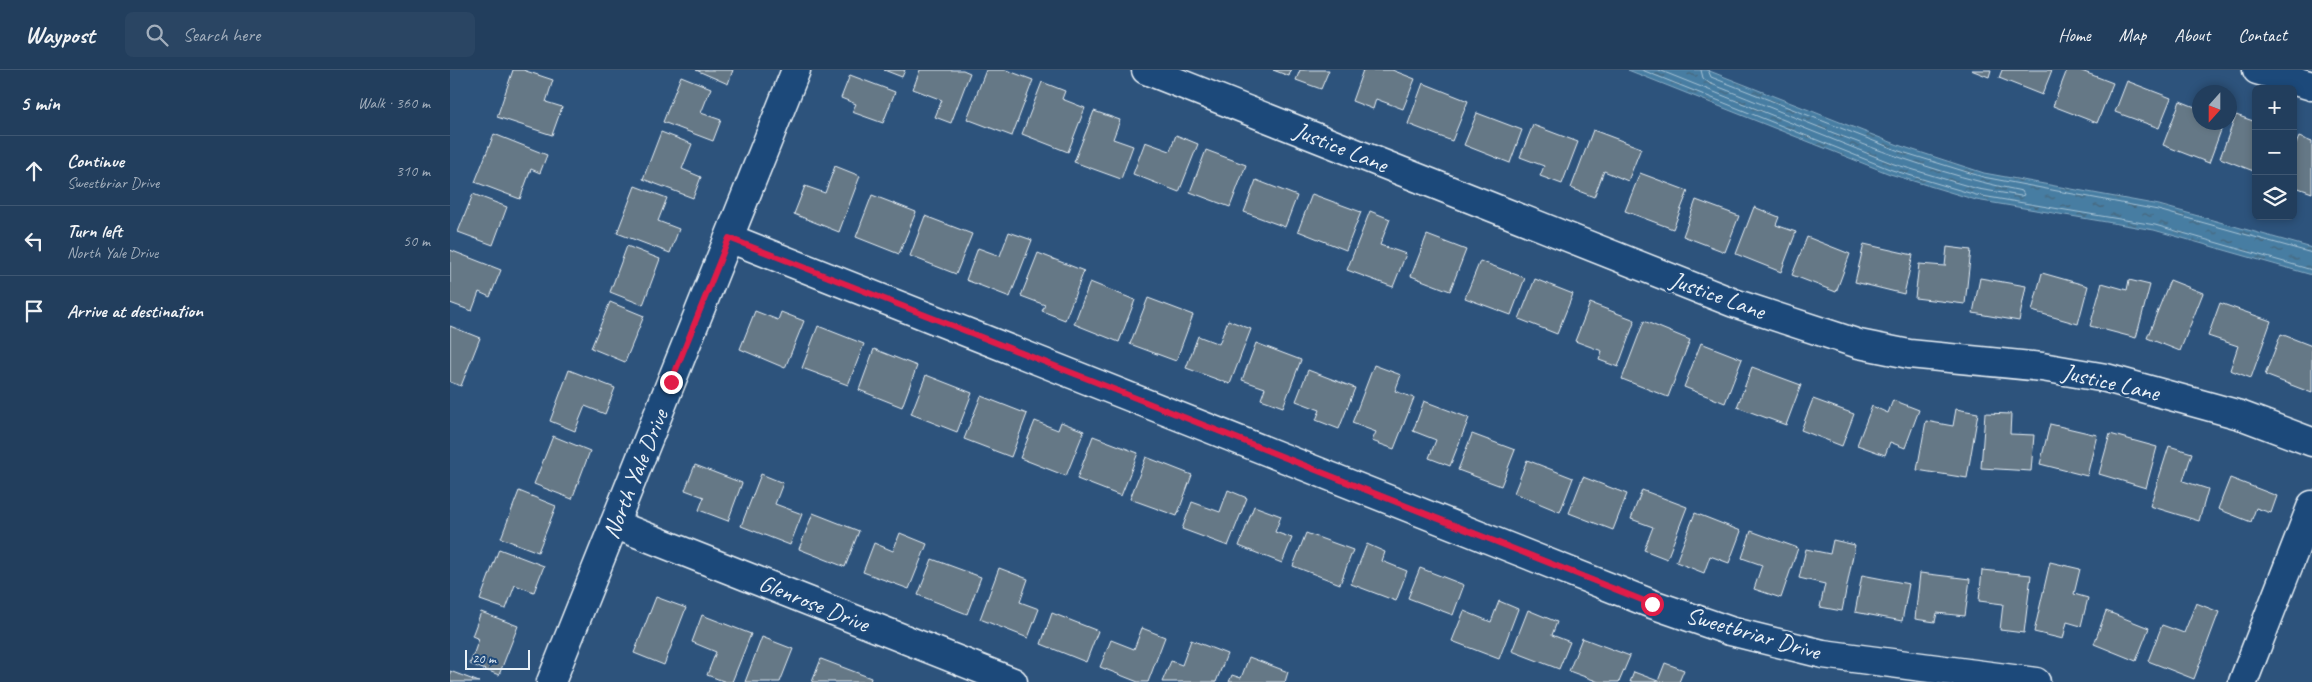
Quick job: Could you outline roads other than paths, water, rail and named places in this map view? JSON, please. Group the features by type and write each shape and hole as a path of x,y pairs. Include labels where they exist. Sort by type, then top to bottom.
{"street":[{"name":"North Yale Drive","path":"551,682 796,70"},
{"name":"Justice Lane","path":"1146,70 1734,303 1859,344 1909,354 2042,367 2106,378 2240,415 2312,442"},
{"path":"2257,70 2312,86"},
{"name":"Sweetbriar Drive","path":"729,238 1098,382 1652,604 1730,631 1824,654 2036,682"},
{"path":"2243,682 2312,505"},
{"name":"Glenrose Drive","path":"614,524 1013,682"}],"water":[{"path":"1628,70 1707,70 1901,146 1984,173 2159,205 2312,248 2312,275 2154,230 1976,200 1890,174"}]}
